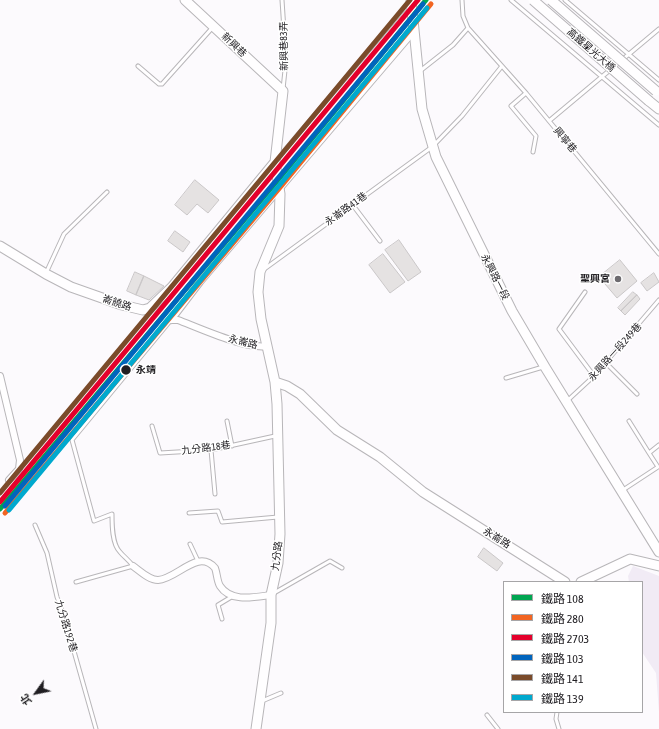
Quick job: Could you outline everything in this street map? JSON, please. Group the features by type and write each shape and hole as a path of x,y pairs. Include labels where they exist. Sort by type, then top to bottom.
{"street":[{"name":"新興巷","path":"184,0 283,91"},
{"name":"永興路一段","path":"411,0 417,73 422,109 432,147 512,311 545,367 646,528 659,552"},
{"name":"高鐵星光大橋","path":"533,0 659,109"},
{"name":"高鐵星光大橋","path":"551,0 658,92"},
{"path":"171,320 414,31"},
{"path":"268,346 261,319 258,292 260,272 279,226 279,190 275,162 283,91"},
{"name":"崙饒路","path":"0,246 46,274 71,286 122,305 143,310 150,308 172,287 275,162"},
{"name":"永崙路","path":"171,320 178,320 229,339 261,347 268,346 275,382 287,386 300,394 337,430 380,457 422,492 563,581"},
{"path":"0,376 20,460 19,469 8,480"},
{"name":"九分路","path":"256,729 271,623 271,595 278,563 280,516 279,436 275,382"},
{"path":"583,581 630,559 659,566"},
{"path":"133,566 150,578 158,580 198,561 212,564 215,568 220,585 233,596 243,598 271,595"}],"lane":[{"name":"新興巷83弄","path":"282,0 286,61 283,91"},
{"path":"275,162 411,0"},
{"path":"417,73 453,45 468,28 464,16 462,0"},
{"path":"510,0 659,125"},
{"path":"565,0 659,80"},
{"path":"138,66 159,84 162,84 214,26"},
{"name":"興寧巷","path":"468,28 526,93 659,254"},
{"path":"549,121 659,29"},
{"name":"永崙路41巷","path":"260,272 432,147 462,116 502,66"},
{"path":"526,93 511,106 536,136 533,152"},
{"path":"46,274 64,234 107,192"},
{"path":"352,204 380,241"},
{"path":"585,292 559,329 594,376"},
{"name":"永興路一段249巷","path":"566,401 606,363 659,300"},
{"path":"76,582 133,566 127,557 118,551 111,529 112,514 94,521 72,440 171,320"},
{"path":"606,363 637,394"},
{"path":"506,378 545,367"},
{"path":"227,421 232,446"},
{"path":"622,490 658,467 629,421"},
{"name":"九分路18巷","path":"152,426 160,453 211,450 279,436"},
{"path":"649,453 659,445"},
{"path":"211,450 215,494"},
{"path":"189,513 218,511 222,522 280,516"},
{"name":"九分路192巷","path":"35,525 46,553 52,580 64,616 96,729"},
{"path":"190,544 198,561"},
{"path":"271,595 330,561 342,568"},
{"path":"222,619 218,605 233,596"},
{"path":"260,702 282,693"},
{"path":"557,713 556,720 560,729"},
{"path":"487,715 498,729"}],"shaded area":[{"path":"633,566 659,576 659,712 656,673 643,654 643,581 629,581 628,576"}],"building":[{"path":"195,180 219,200 208,213 197,204 187,215 175,205"},
{"path":"175,231 190,242 183,252 168,241"},
{"path":"399,240 421,272 408,281 385,250"},
{"path":"383,254 405,282 390,293 369,265"},
{"name":"聖興宮","path":"620,260 637,281 617,298 599,277"},
{"path":"135,272 144,276 136,295 127,291"},
{"path":"654,273 659,282 647,291 641,283"},
{"path":"144,276 164,286 149,300 136,295"},
{"path":"633,292 637,295 621,311 618,308"},
{"path":"637,295 640,299 625,315 621,311"},
{"path":"484,548 503,563 497,571 478,557"}],"rail line":[{"name":"141","path":"0,493 410,0"},
{"name":"2703","path":"0,502 418,0"},
{"name":"108","path":"0,509 278,180 426,0"},
{"name":"103","path":"5,506 423,4"},
{"name":"280","path":"5,513 283,184 431,4"},
{"name":"139","path":"9,510 427,8"}],"place":[{"name":"聖興宮","path":"618,279"},
{"name":"永靖","path":"126,370"}]}
